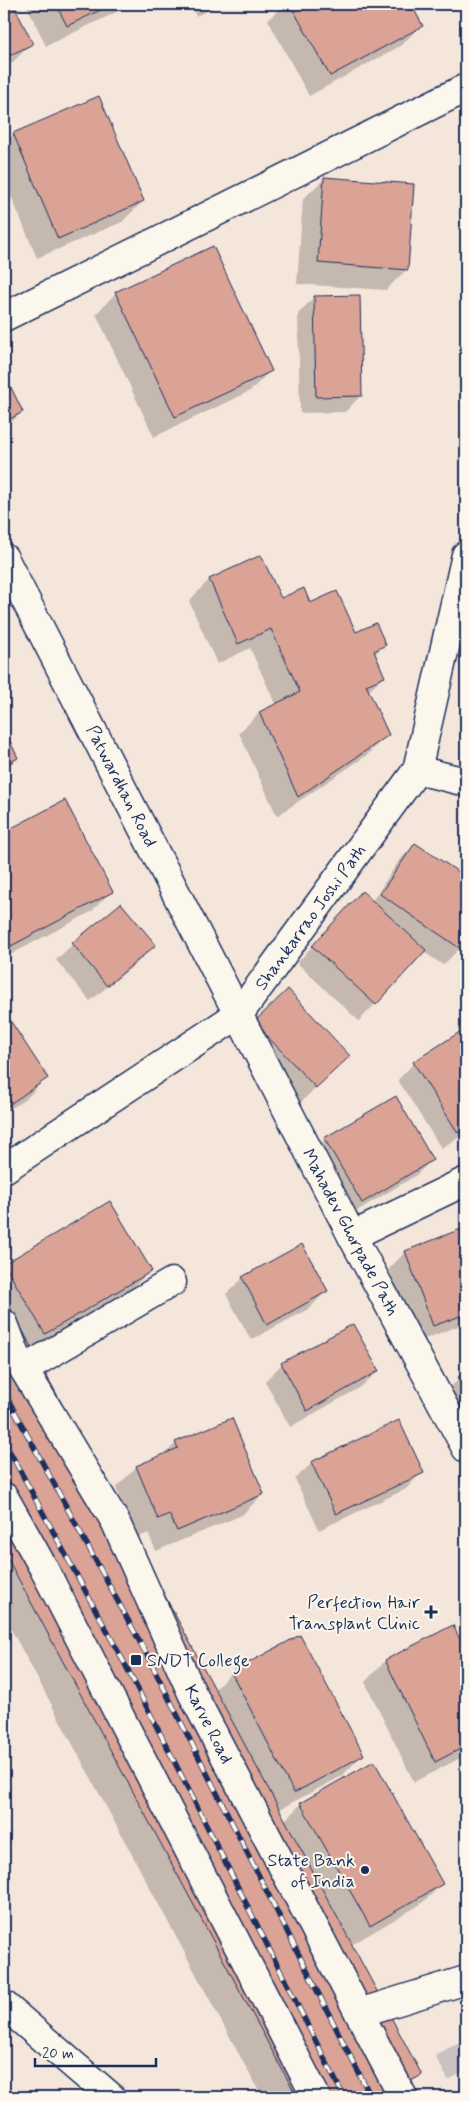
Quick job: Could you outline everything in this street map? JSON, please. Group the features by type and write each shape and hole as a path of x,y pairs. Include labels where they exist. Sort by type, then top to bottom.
{"street":[{"path":"4,317 466,88"},
{"name":"Shankarrao Joshi Path","path":"4,1169 239,1014 417,770 466,555"},
{"name":"Patwardhan Road","path":"4,558 239,1014"},
{"path":"417,770 466,782"},
{"name":"Mahadev Ghorpade Path","path":"239,1014 352,1236 466,1448"},
{"path":"352,1236 466,1182"},
{"path":"15,1356 172,1282"},
{"name":"Karve Road","path":"4,1324 15,1356 115,1520 192,1693 403,2097"},
{"path":"4,1497 43,1567 316,2097"},
{"path":"359,2013 466,1980"},
{"path":"4,2005 111,2097"}],"building":[{"path":"4,4 13,4 33,44 4,58"},
{"path":"56,4 113,4 67,26"},
{"path":"290,4 411,4 423,26 330,76"},
{"path":"99,96 144,201 58,239 13,133"},
{"path":"324,177 414,184 408,270 318,263"},
{"path":"213,246 272,371 175,417 115,292"},
{"path":"360,295 362,396 316,397 314,296"},
{"path":"4,373 23,412 4,422"},
{"path":"261,555 281,598 304,588 310,603 337,591 356,632 376,623 386,645 374,651 385,677 366,685 389,735 298,797 259,712 300,692 271,629 238,644 209,579"},
{"path":"4,729 18,758 4,766"},
{"path":"65,800 113,892 11,946 4,932 4,832"},
{"path":"415,843 466,877 466,941 461,949 380,894"},
{"path":"362,891 426,950 376,1005 312,946"},
{"path":"121,903 156,945 107,986 72,943"},
{"path":"288,989 350,1056 316,1088 254,1022"},
{"path":"4,1011 48,1078 4,1108"},
{"path":"466,1028 466,1128 458,1133 413,1062"},
{"path":"396,1096 433,1160 362,1203 324,1138"},
{"path":"110,1201 152,1271 45,1334 4,1264"},
{"path":"466,1227 466,1314 433,1326 405,1251"},
{"path":"302,1244 328,1291 267,1325 242,1277"},
{"name":"SNDT College","path":"4,1296 422,2075 381,2097 297,2097 4,1552"},
{"path":"353,1324 379,1371 307,1411 281,1363"},
{"path":"466,1371 466,1389 458,1377"},
{"path":"232,1418 264,1494 177,1531 169,1514 158,1519 136,1466 178,1448 175,1442"},
{"path":"399,1420 424,1473 336,1514 311,1462"},
{"path":"453,1625 466,1652 466,1746 435,1762 385,1660"},
{"path":"300,1635 364,1755 294,1793 231,1672"},
{"path":"374,1761 443,1884 370,1926 300,1803"}],"tunnel":[{"path":"447,2049 466,2083"}],"railway":[{"path":"4,1392 147,1655 371,2097"},
{"path":"4,1441 126,1666 344,2097"}],"place":[{"name":"Perfection Hair Transplant Clinic","path":"431,1612"},
{"name":"SNDT College","path":"136,1660"},
{"name":"State Bank of India","path":"365,1870"}]}
